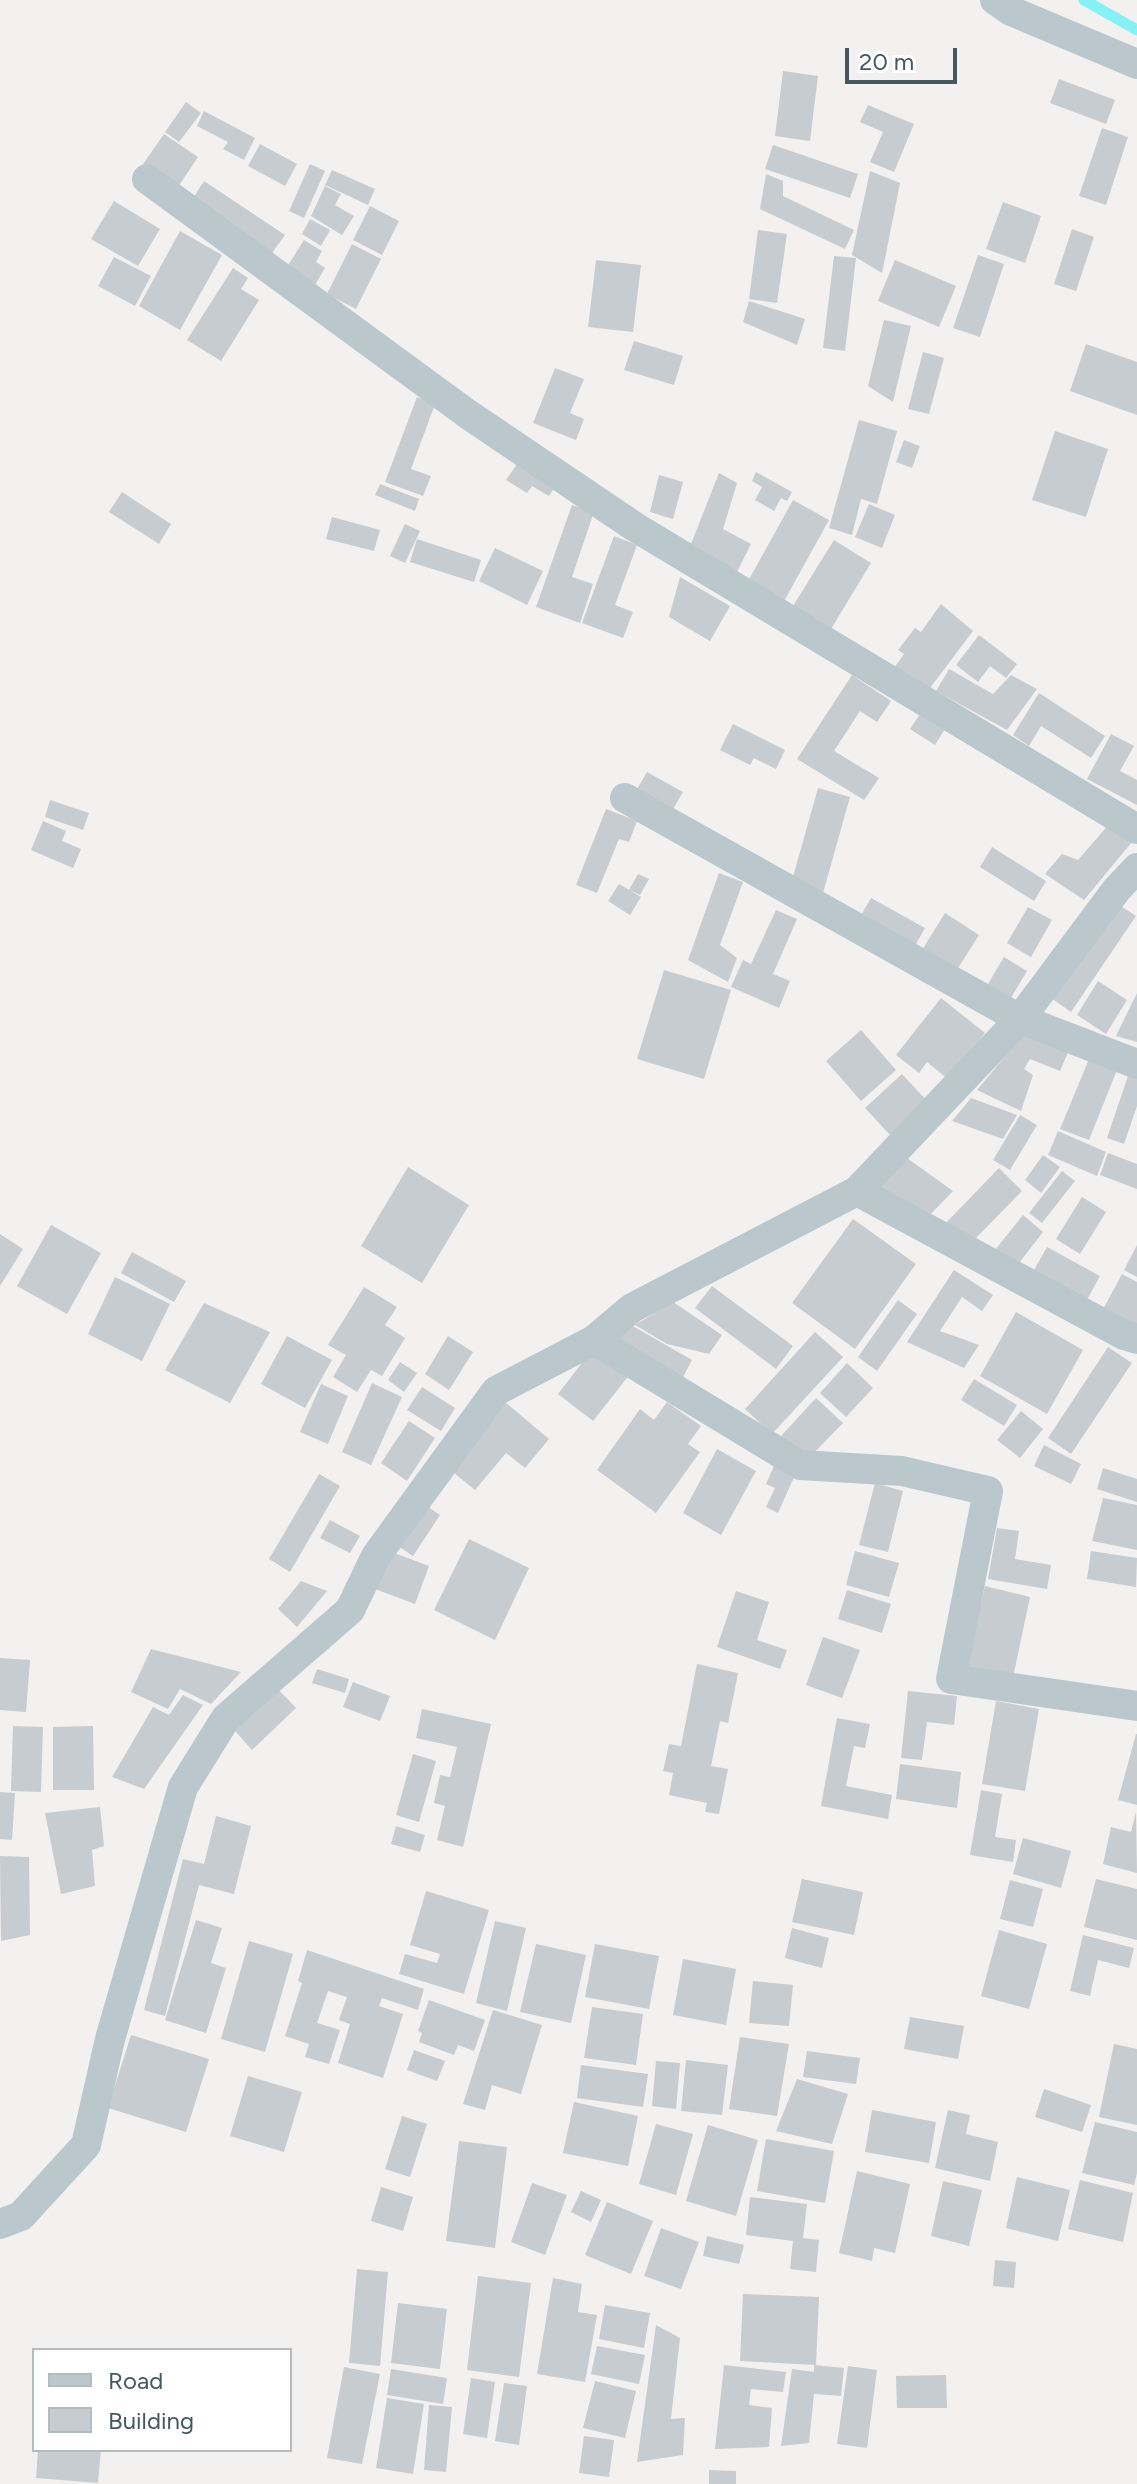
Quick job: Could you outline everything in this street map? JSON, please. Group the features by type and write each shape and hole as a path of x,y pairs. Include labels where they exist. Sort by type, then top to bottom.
{"street":[{"path":"995,0 1011,11 1137,64"},
{"path":"147,179 469,415 635,527 1137,829"},
{"path":"625,798 1020,1019 1137,1064"},
{"path":"0,2224 21,2216 86,2145 110,2039 148,1917 183,1787 226,1718 350,1610 376,1556 496,1391 594,1340 632,1308 857,1191 1020,1019 1130,884"},
{"path":"857,1191 1124,1335 1137,1339"},
{"path":"594,1340 800,1465 902,1471 988,1491 951,1679 1137,1706"}],"building":[{"path":"783,71 818,76 810,141 775,136"},
{"path":"1059,79 1115,100 1106,124 1050,103"},
{"path":"186,102 201,113 179,142 165,132"},
{"path":"868,105 914,124 894,172 870,162 883,132 860,122"},
{"path":"204,111 255,138 244,160 223,149 228,142 197,126"},
{"path":"1102,128 1128,137 1106,205 1079,196"},
{"path":"164,134 198,157 176,190 141,167"},
{"path":"260,144 297,164 285,186 248,166"},
{"path":"773,145 858,174 850,198 765,169"},
{"path":"310,164 325,171 304,218 289,211"},
{"path":"332,170 375,189 368,205 325,185"},
{"path":"870,171 900,183 882,273 852,255"},
{"path":"766,174 783,181 783,196 854,230 845,249 760,209"},
{"path":"204,181 285,235 272,253 192,200"},
{"path":"325,186 341,194 335,205 354,216 342,235 311,216"},
{"path":"114,201 160,229 138,266 91,239"},
{"path":"1003,202 1041,216 1025,263 986,249"},
{"path":"370,206 399,221 382,255 353,240"},
{"path":"310,219 330,230 321,246 302,234"},
{"path":"1072,229 1094,237 1076,291 1054,284"},
{"path":"758,230 787,234 777,303 749,299"},
{"path":"180,231 222,255 180,330 139,306"},
{"path":"304,240 322,251 316,262 325,268 315,285 287,267"},
{"path":"352,244 381,259 356,309 327,294"},
{"path":"978,255 1004,264 980,337 953,328"},
{"path":"834,256 856,258 845,351 823,348"},
{"path":"114,257 151,276 135,306 98,286"},
{"path":"596,260 641,265 633,332 588,327"},
{"path":"895,260 956,286 939,327 878,301"},
{"path":"233,268 248,278 241,289 259,300 221,361 187,340"},
{"path":"749,301 805,319 797,345 743,322"},
{"path":"884,320 911,326 893,402 868,386"},
{"path":"634,341 683,356 674,385 624,370"},
{"path":"1086,344 1137,362 1137,415 1070,391"},
{"path":"923,352 944,358 929,414 908,409"},
{"path":"555,368 584,379 570,413 584,419 576,440 533,423"},
{"path":"417,397 435,404 411,469 431,476 423,496 385,482"},
{"path":"859,420 897,431 877,504 861,499 852,535 829,528"},
{"path":"1055,431 1108,449 1086,517 1032,500"},
{"path":"904,440 920,446 912,468 896,462"},
{"path":"517,464 554,488 549,496 532,486 527,493 506,480"},
{"path":"756,472 792,492 787,501 781,498 774,511 755,500 762,487 752,481"},
{"path":"719,473 737,483 723,529 751,544 736,574 689,549"},
{"path":"659,475 683,482 673,519 650,512"},
{"path":"380,484 419,499 415,511 375,495"},
{"path":"122,492 171,524 159,544 109,512"},
{"path":"793,500 829,520 783,603 747,583"},
{"path":"869,504 895,515 882,548 855,537"},
{"path":"572,505 594,512 572,577 593,584 580,623 536,607"},
{"path":"332,517 380,530 374,551 326,539"},
{"path":"405,524 420,531 405,563 390,556"},
{"path":"614,536 637,545 615,605 633,612 623,638 582,623"},
{"path":"417,539 481,560 474,582 410,562"},
{"path":"834,540 871,563 831,629 793,606"},
{"path":"495,548 543,571 527,605 479,581"},
{"path":"680,577 730,606 710,641 669,617"},
{"path":"941,604 973,631 927,692 892,671 904,654 898,650 915,628 921,632"},
{"path":"979,635 1017,664 1006,678 990,666 978,682 956,665"},
{"path":"949,669 993,694 1011,675 1037,689 1007,730 936,691"},
{"path":"852,675 891,701 877,722 860,711 834,751 879,778 864,800 797,759"},
{"path":"1039,693 1105,736 1091,758 1041,726 1029,746 1013,735"},
{"path":"920,714 945,729 935,745 910,729"},
{"path":"733,724 785,750 776,769 754,758 750,765 720,750"},
{"path":"1111,734 1134,746 1120,771 1137,780 1137,805 1087,779"},
{"path":"647,772 683,792 672,811 636,791"},
{"path":"818,788 850,797 823,893 791,884"},
{"path":"50,800 89,813 83,830 45,817"},
{"path":"606,809 637,821 629,842 619,839 597,893 576,885"},
{"path":"43,821 66,831 62,841 81,849 73,868 31,850"},
{"path":"1110,823 1132,842 1084,900 1045,874 1062,854 1078,860"},
{"path":"992,847 1046,881 1034,901 980,867"},
{"path":"719,873 743,882 720,945 737,958 728,982 688,960"},
{"path":"638,874 649,879 640,895 629,890"},
{"path":"619,884 641,897 630,915 608,901"},
{"path":"871,898 925,928 912,951 858,920"},
{"path":"1116,903 1136,916 1071,1012 1051,998"},
{"path":"1028,907 1052,920 1031,957 1007,943"},
{"path":"776,910 797,919 773,974 790,981 779,1008 731,987 743,960 751,964"},
{"path":"945,913 979,935 953,976 919,955"},
{"path":"1004,957 1027,971 1008,1003 985,989"},
{"path":"664,970 731,990 704,1079 637,1059"},
{"path":"1098,981 1127,1000 1106,1034 1077,1015"},
{"path":"1137,993 1137,1042 1116,1036"},
{"path":"941,998 985,1033 949,1080 927,1062 919,1073 896,1055"},
{"path":"861,1030 896,1070 861,1101 826,1061"},
{"path":"1026,1031 1069,1050 1060,1071 1030,1059 1024,1069 1033,1075 1021,1111 977,1090"},
{"path":"1089,1059 1117,1070 1089,1140 1060,1129"},
{"path":"902,1074 928,1102 891,1136 865,1108"},
{"path":"1128,1076 1137,1079 1137,1106 1124,1144 1107,1138"},
{"path":"971,1098 1017,1115 1003,1139 952,1121"},
{"path":"1020,1115 1037,1125 1010,1170 993,1160"},
{"path":"1058,1131 1106,1152 1097,1176 1048,1155"},
{"path":"1108,1153 1137,1164 1137,1189 1100,1175"},
{"path":"1043,1155 1060,1167 1041,1193 1025,1180"},
{"path":"907,1158 953,1191 928,1217 872,1191"},
{"path":"408,1167 469,1205 422,1283 361,1246"},
{"path":"999,1168 1022,1191 971,1243 943,1226"},
{"path":"1062,1171 1075,1181 1042,1223 1029,1213"},
{"path":"1082,1197 1106,1212 1080,1254 1056,1239"},
{"path":"1023,1215 1043,1232 1012,1272 991,1255"},
{"path":"853,1219 916,1264 855,1349 792,1303"},
{"path":"51,1225 101,1253 67,1314 17,1286"},
{"path":"0,1234 23,1249 0,1286"},
{"path":"1137,1245 1137,1277 1124,1270"},
{"path":"1047,1247 1100,1276 1083,1307 1030,1277"},
{"path":"132,1252 186,1281 174,1302 121,1273"},
{"path":"954,1270 993,1295 982,1311 962,1297 940,1331 979,1345 964,1368 907,1342"},
{"path":"1122,1274 1137,1282 1137,1324 1100,1315"},
{"path":"115,1277 170,1304 142,1361 88,1334"},
{"path":"712,1286 793,1346 776,1369 695,1308"},
{"path":"364,1287 397,1307 385,1325 405,1338 382,1376 371,1370 357,1392 333,1377 346,1355 328,1345"},
{"path":"898,1300 917,1314 877,1371 858,1357"},
{"path":"673,1302 722,1335 709,1354 667,1344 635,1325"},
{"path":"204,1303 270,1332 230,1403 165,1370"},
{"path":"1016,1312 1083,1350 1047,1414 980,1376"},
{"path":"624,1321 692,1360 681,1381 612,1342"},
{"path":"815,1332 843,1357 772,1434 745,1409"},
{"path":"287,1336 332,1360 305,1408 261,1384"},
{"path":"448,1336 473,1352 449,1390 425,1374"},
{"path":"595,1346 630,1374 593,1421 558,1394"},
{"path":"1108,1347 1132,1363 1071,1454 1048,1438"},
{"path":"400,1362 417,1373 404,1392 388,1380"},
{"path":"847,1363 873,1388 846,1417 820,1393"},
{"path":"974,1379 1017,1405 1004,1426 961,1400"},
{"path":"372,1383 402,1397 371,1465 342,1452"},
{"path":"321,1384 348,1396 328,1444 300,1432"},
{"path":"422,1387 455,1408 441,1431 407,1410"},
{"path":"816,1398 843,1423 807,1460 781,1436"},
{"path":"505,1402 549,1439 525,1468 506,1453 475,1490 449,1469"},
{"path":"667,1402 701,1426 688,1444 700,1452 656,1513 597,1470 640,1409 654,1420"},
{"path":"1021,1411 1043,1429 1020,1458 997,1440"},
{"path":"409,1421 435,1438 407,1481 381,1463"},
{"path":"1044,1445 1081,1464 1071,1484 1034,1466"},
{"path":"717,1449 756,1471 721,1535 683,1513"},
{"path":"774,1466 795,1475 778,1513 766,1507 775,1488 766,1484"},
{"path":"1103,1468 1137,1479 1137,1502 1097,1489"},
{"path":"319,1474 340,1486 290,1572 269,1559"},
{"path":"875,1483 903,1491 888,1552 859,1545"},
{"path":"1103,1498 1137,1505 1137,1550 1092,1541"},
{"path":"419,1501 440,1515 413,1556 392,1542"},
{"path":"330,1520 360,1536 350,1553 320,1538"},
{"path":"997,1528 1019,1531 1015,1559 1051,1565 1047,1589 988,1579"},
{"path":"469,1539 529,1568 495,1640 434,1610"},
{"path":"389,1551 429,1566 415,1604 375,1589"},
{"path":"855,1551 899,1563 889,1597 846,1585"},
{"path":"1091,1551 1137,1558 1136,1587 1087,1579"},
{"path":"301,1581 327,1591 297,1627 278,1609"},
{"path":"985,1586 1030,1597 1014,1673 964,1673"},
{"path":"847,1590 891,1604 882,1633 838,1619"},
{"path":"736,1591 769,1602 757,1640 787,1650 780,1669 717,1647"},
{"path":"823,1637 860,1650 842,1698 806,1685"},
{"path":"151,1649 241,1672 211,1704 180,1689 168,1709 131,1692"},
{"path":"0,1658 30,1660 26,1712 0,1710"},
{"path":"697,1664 738,1673 728,1723 720,1721 711,1766 728,1769 719,1814 705,1812 707,1803 669,1795 673,1773 663,1771 669,1744 681,1746"},
{"path":"317,1669 349,1679 345,1693 312,1683"},
{"path":"353,1682 390,1696 380,1721 343,1707"},
{"path":"273,1684 296,1708 252,1750 230,1725"},
{"path":"908,1691 957,1696 954,1725 927,1722 922,1760 901,1758"},
{"path":"183,1695 203,1705 144,1789 112,1777 153,1707 169,1715"},
{"path":"996,1701 1039,1709 1025,1791 982,1784"},
{"path":"422,1709 491,1724 463,1847 437,1840 445,1806 434,1803 440,1775 450,1777 457,1747 416,1738"},
{"path":"837,1718 870,1724 865,1748 854,1746 846,1786 892,1795 888,1819 821,1806"},
{"path":"13,1726 43,1727 41,1792 11,1791"},
{"path":"93,1726 94,1790 53,1790 53,1727"},
{"path":"1137,1734 1137,1805 1118,1800"},
{"path":"413,1754 436,1761 419,1822 396,1815"},
{"path":"900,1764 961,1772 957,1808 896,1799"},
{"path":"981,1790 1002,1794 995,1837 1016,1840 1013,1862 970,1855"},
{"path":"0,1792 15,1793 12,1840 0,1839"},
{"path":"100,1807 104,1846 92,1850 95,1886 61,1894 45,1813"},
{"path":"1136,1812 1137,1873 1103,1864 1111,1827 1131,1832"},
{"path":"216,1816 251,1826 234,1894 199,1885 165,2016 144,2010 183,1859 204,1864"},
{"path":"396,1826 425,1835 420,1852 391,1844"},
{"path":"1023,1838 1071,1851 1061,1888 1013,1874"},
{"path":"0,1856 29,1857 30,1935 1,1941"},
{"path":"802,1879 863,1892 854,1935 792,1922"},
{"path":"1096,1879 1137,1889 1137,1940 1084,1927"},
{"path":"1010,1880 1043,1889 1033,1927 1000,1919"},
{"path":"426,1891 489,1910 464,1994 399,1974 405,1954 437,1963 440,1954 410,1945"},
{"path":"196,1920 222,1928 211,1963 226,1968 206,2033 165,2020"},
{"path":"495,1921 526,1928 507,2011 476,2003"},
{"path":"792,1928 829,1938 822,1968 785,1958"},
{"path":"999,1930 1047,1944 1029,2009 981,1996"},
{"path":"1083,1935 1134,1948 1129,1968 1098,1960 1090,1996 1070,1991"},
{"path":"249,1941 293,1954 265,2052 221,2039"},
{"path":"536,1944 586,1955 571,2023 520,2012"},
{"path":"595,1944 659,1956 649,2009 585,1997"},
{"path":"307,1950 424,1989 418,2010 382,1998 379,2006 403,2014 383,2078 338,2063 350,2024 339,2020 347,1997 328,1991 317,2023 340,2030 329,2064 305,2057 309,2044 285,2036 302,1983 298,1981"},
{"path":"683,1959 736,1969 726,2025 673,2015"},
{"path":"753,1981 793,1985 789,2026 749,2023"},
{"path":"429,2000 485,2020 474,2051 458,2045 454,2055 419,2042 422,2033 418,2031"},
{"path":"592,2007 643,2014 636,2065 584,2058"},
{"path":"493,2010 542,2025 521,2094 492,2085 485,2110 463,2104"},
{"path":"910,2017 964,2026 958,2059 904,2049"},
{"path":"131,2035 209,2059 186,2132 108,2108"},
{"path":"740,2037 789,2044 777,2116 729,2109"},
{"path":"1114,2044 1137,2049 1137,2125 1099,2117"},
{"path":"414,2050 445,2061 437,2081 407,2070"},
{"path":"807,2051 860,2058 856,2084 803,2077"},
{"path":"686,2060 728,2065 722,2115 681,2111"},
{"path":"656,2061 680,2063 676,2109 652,2106"},
{"path":"581,2065 648,2074 643,2107 577,2098"},
{"path":"248,2076 302,2092 284,2152 230,2136"},
{"path":"797,2079 848,2094 832,2144 776,2131"},
{"path":"1044,2089 1091,2105 1082,2132 1035,2117"},
{"path":"574,2102 638,2116 628,2166 563,2153"},
{"path":"872,2110 936,2122 929,2163 865,2152"},
{"path":"948,2110 970,2115 966,2134 998,2142 990,2181 935,2168"},
{"path":"402,2116 427,2124 410,2177 385,2169"},
{"path":"1095,2122 1137,2132 1134,2185 1082,2173"},
{"path":"656,2124 693,2134 676,2195 639,2184"},
{"path":"708,2125 758,2140 736,2216 686,2201"},
{"path":"766,2139 834,2151 825,2203 757,2191"},
{"path":"459,2141 507,2147 495,2248 446,2241"},
{"path":"857,2171 910,2184 895,2253 874,2248 872,2261 839,2253"},
{"path":"1017,2177 1070,2190 1058,2241 1006,2228"},
{"path":"1080,2180 1133,2193 1123,2242 1068,2229"},
{"path":"943,2181 982,2190 969,2246 931,2236"},
{"path":"532,2183 567,2195 545,2255 511,2242"},
{"path":"381,2187 413,2197 403,2231 371,2221"},
{"path":"581,2191 601,2200 591,2222 571,2212"},
{"path":"750,2197 807,2204 803,2238 819,2240 816,2272 790,2269 793,2241 746,2235"},
{"path":"607,2202 653,2221 631,2274 585,2255"},
{"path":"661,2228 699,2242 681,2289 644,2276"},
{"path":"707,2236 744,2245 739,2264 703,2256"},
{"path":"995,2260 1016,2262 1014,2288 993,2286"},
{"path":"357,2269 388,2272 380,2366 349,2363"},
{"path":"478,2276 531,2283 519,2377 467,2370"},
{"path":"553,2278 582,2284 578,2312 597,2315 585,2382 537,2374"},
{"path":"743,2294 819,2297 816,2365 740,2361"},
{"path":"398,2303 447,2309 440,2369 391,2363"},
{"path":"605,2305 650,2313 644,2348 599,2339"},
{"path":"656,2325 680,2338 671,2419 685,2418 683,2455 637,2462"},
{"path":"597,2346 645,2355 639,2384 591,2374"},
{"path":"724,2365 786,2372 783,2392 751,2389 749,2405 772,2408 769,2447 715,2449"},
{"path":"814,2365 844,2368 841,2396 814,2394 809,2443 781,2446 792,2369 814,2372"},
{"path":"848,2366 877,2370 867,2448 837,2444"},
{"path":"344,2367 380,2374 362,2464 327,2458"},
{"path":"391,2369 447,2378 443,2404 387,2395"},
{"path":"946,2375 947,2408 897,2408 896,2376"},
{"path":"471,2378 495,2382 487,2438 463,2434"},
{"path":"595,2381 636,2391 625,2438 583,2428"},
{"path":"504,2383 527,2386 519,2445 495,2441"},
{"path":"387,2398 424,2404 413,2474 376,2468"},
{"path":"429,2405 452,2407 446,2472 424,2470"},
{"path":"584,2436 614,2440 609,2477 579,2473"},
{"path":"38,2452 101,2452 98,2483 36,2478"},
{"path":"709,2470 736,2471 736,2484 709,2484"}],"waterway":[{"path":"1084,0 1137,30"}]}
